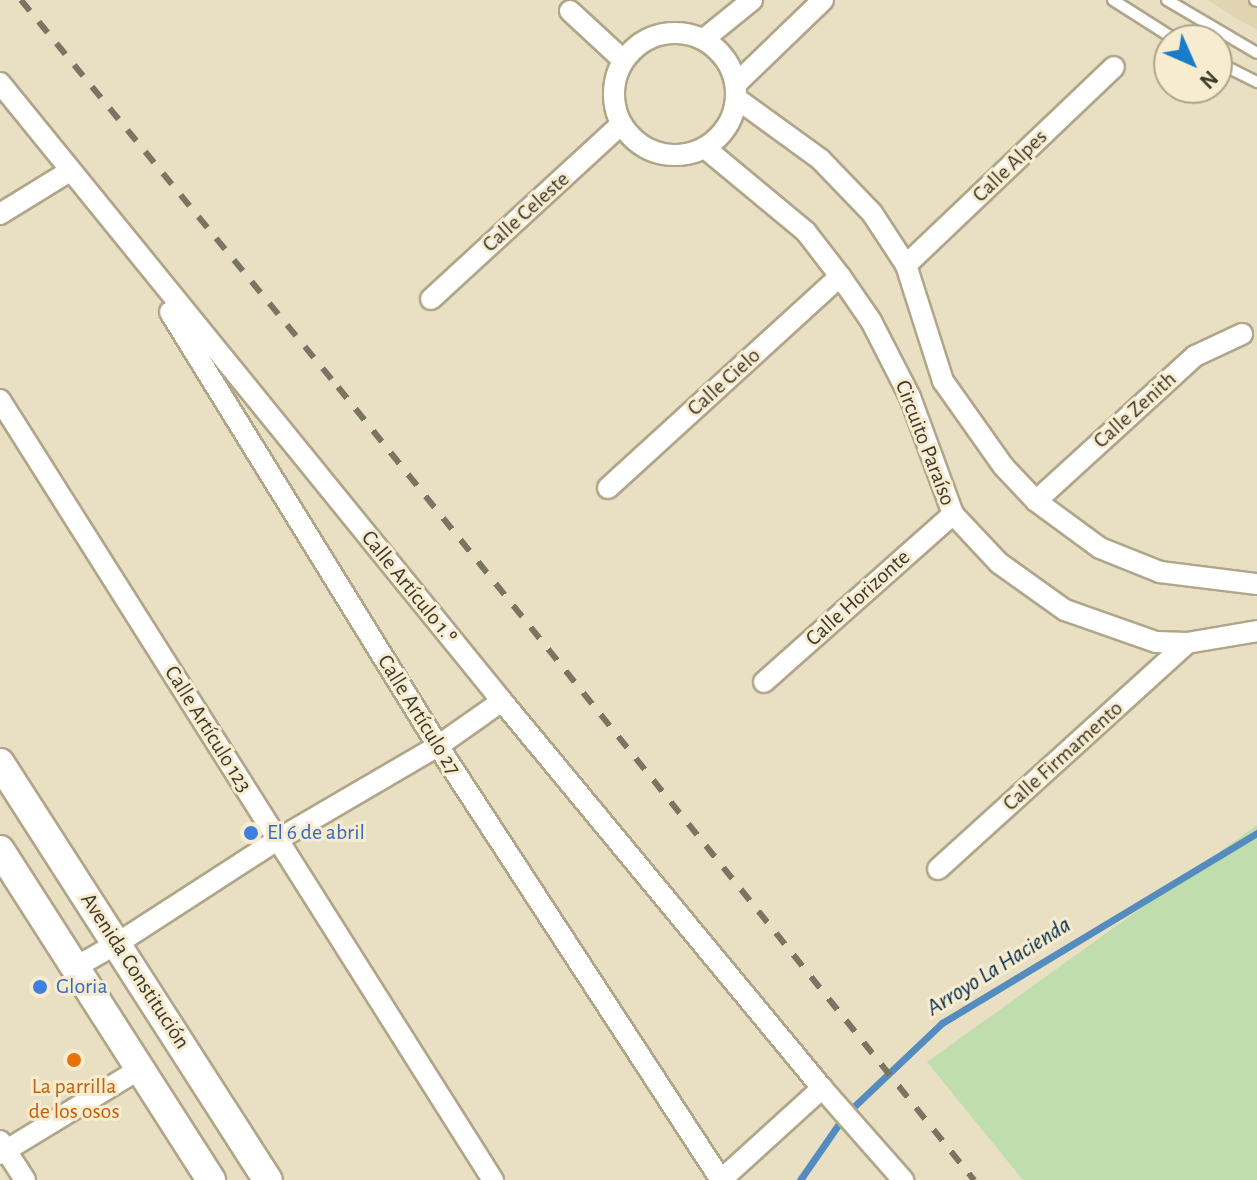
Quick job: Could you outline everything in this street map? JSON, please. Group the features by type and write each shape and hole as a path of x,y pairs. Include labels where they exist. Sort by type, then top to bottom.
{"main road":[{"name":"Avenida Constitución","path":"0,763 268,1180"},
{"path":"0,850 211,1180"}],"street":[{"path":"704,39 752,0"},
{"path":"736,91 823,0"},
{"path":"570,11 623,60"},
{"path":"682,33 704,39 719,50 736,91 732,118 721,135 705,148 687,155 649,151 620,125 613,103 614,81 623,60 639,43 659,34 682,33"},
{"name":"Calle Alpes","path":"906,265 1114,67"},
{"name":"Calle Artículo 1.º","path":"0,83 502,701 822,1088 873,1142 902,1180"},
{"name":"Circuito Paraíso","path":"736,91 820,159 872,213 906,265 943,381 1004,467 1036,501 1100,548 1160,572 1257,586"},
{"name":"Calle Celeste","path":"431,299 620,125"},
{"name":"Circuito Paraíso","path":"705,148 806,232 840,276 871,321 910,397 953,514 999,563 1065,610 1156,642 1187,643 1257,631"},
{"path":"0,214 70,171"},
{"name":"Calle Artículo 27","path":"128,244 438,746 721,1180"},
{"name":"Calle Cielo","path":"608,488 840,276"},
{"name":"Calle Zenith","path":"1036,501 1195,356 1242,334"},
{"path":"910,397 943,381"},
{"name":"Calle Artículo 123","path":"0,400 493,1180"},
{"name":"Calle Horizonte","path":"764,682 953,514"},
{"path":"1257,586 1257,601"},
{"name":"Calle Firmamento","path":"938,869 1187,643"},
{"path":"74,968 277,840 438,746 502,701"},
{"path":"25,1180 2,1148 140,1069"},
{"path":"721,1180 822,1088"}],"lane":[{"path":"1113,0 1153,25"},
{"path":"1167,0 1257,53"},
{"path":"1233,70 1257,82"}],"shaded area":[{"path":"1207,0 1257,0 1257,30 1229,14"}],"green space":[{"path":"1257,825 1257,1180 1023,1180 927,1062"}],"waterway":[{"name":"Arroyo La Hacienda","path":"800,1180 845,1115 942,1023 1257,833"}],"railway":[{"path":"21,0 338,387 974,1180"}],"place":[{"name":"El 6 de abril","path":"251,833"},
{"name":"Gloria","path":"40,987"},
{"name":"La parrilla de los osos","path":"74,1060"}]}
